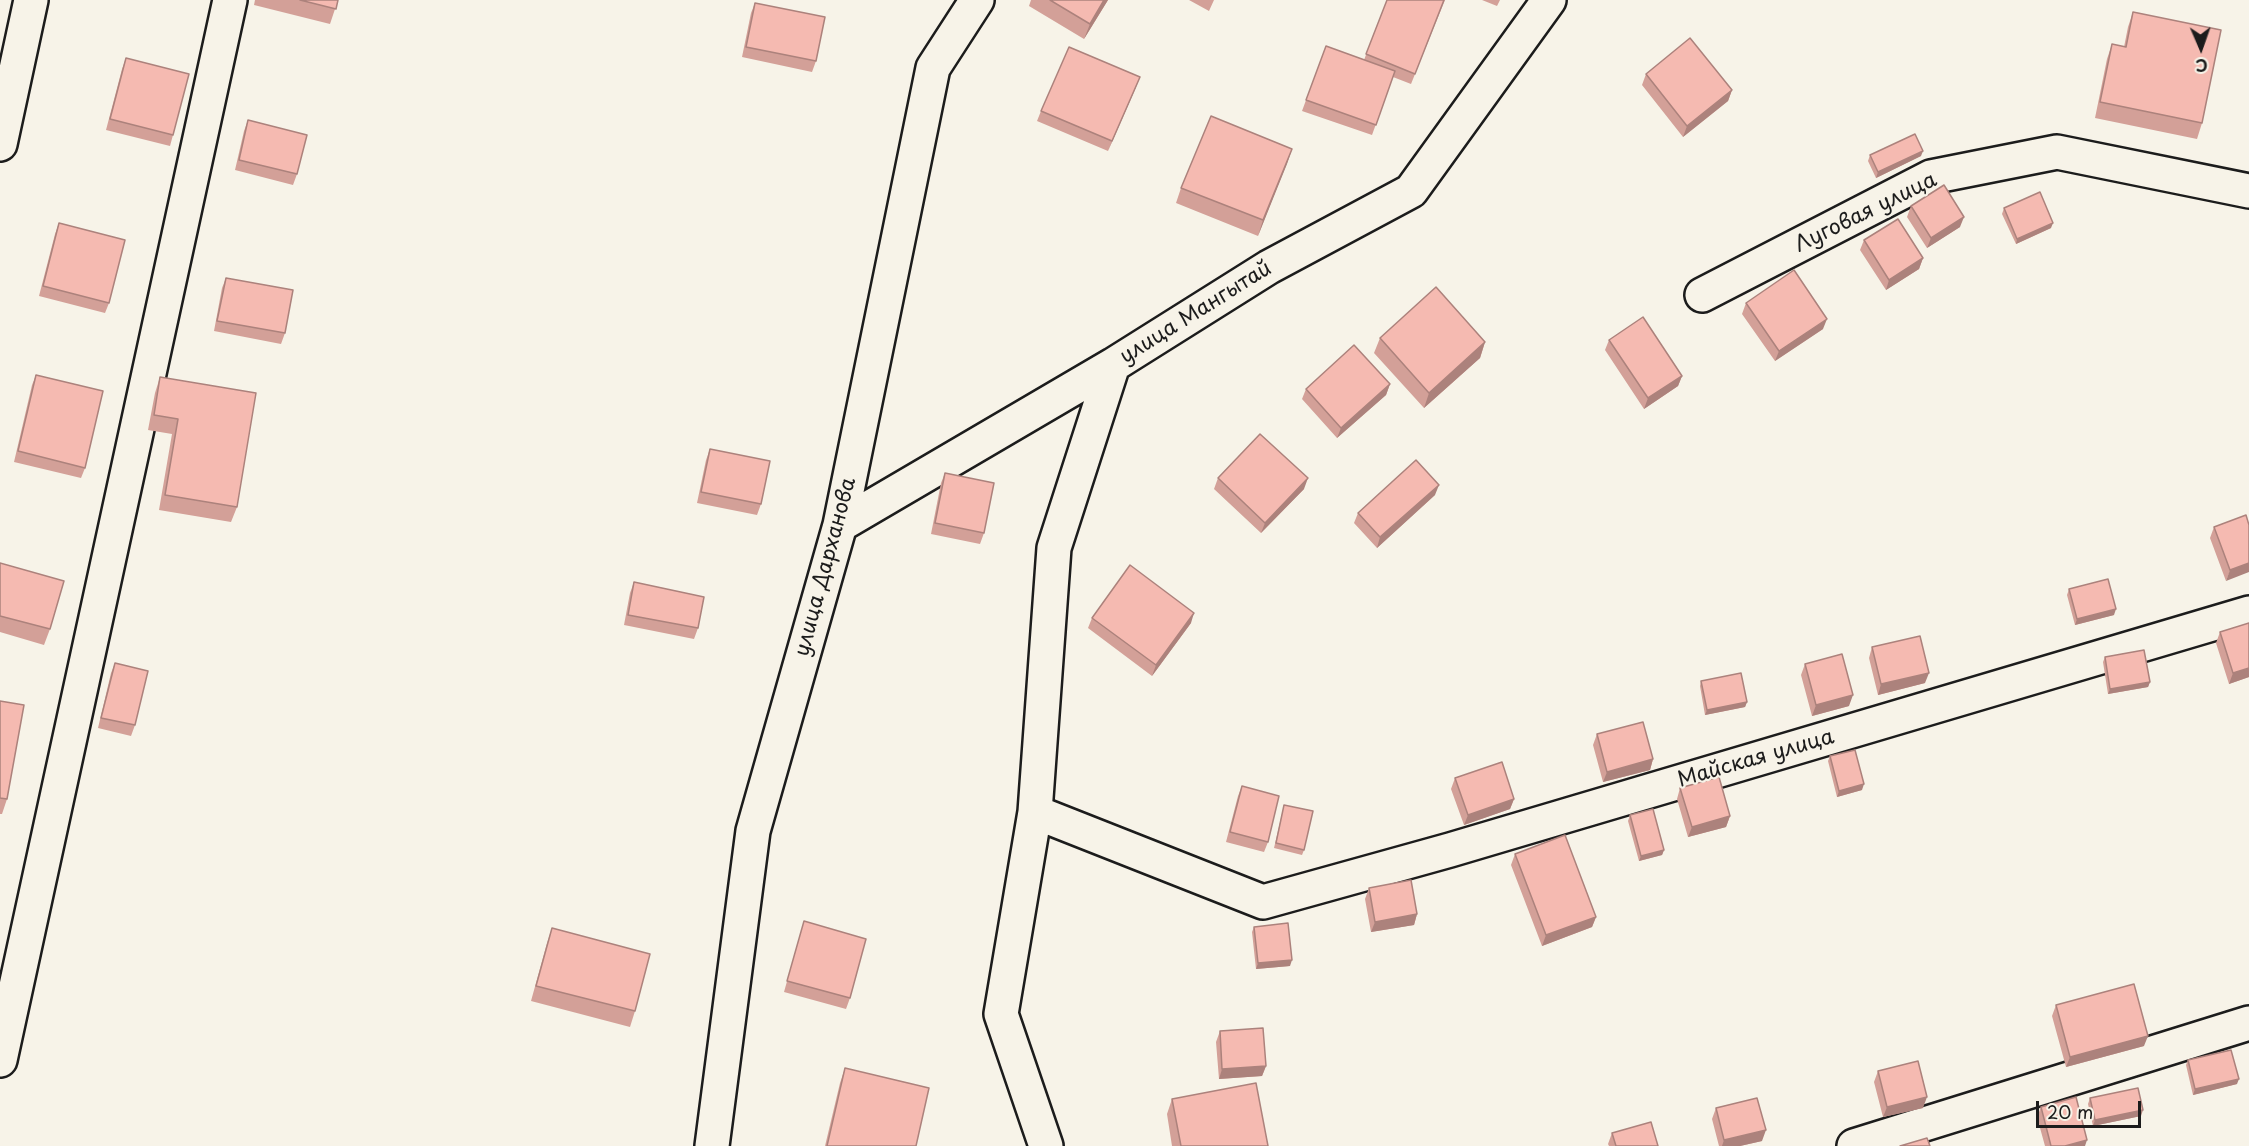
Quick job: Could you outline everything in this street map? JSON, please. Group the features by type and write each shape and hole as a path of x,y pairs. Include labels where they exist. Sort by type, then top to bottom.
{"street":[{"path":"0,144 31,0"},
{"path":"0,1060 230,0"},
{"name":"улица Дарханова","path":"712,1146 753,831 840,525 933,68 976,0"},
{"name":"улица Мангытай","path":"1046,1146 1001,1014 1035,812 1054,548 1113,365 1269,267 1411,190 1549,0"},
{"name":"Луговая улица","path":"1702,295 1931,177 2057,152 2249,191"},
{"path":"840,525 1113,365"},
{"name":"Майская улица","path":"1035,812 1263,902 1450,850 2249,613"},
{"path":"1854,1146 2249,1023"}],"building":[{"path":"300,0 338,0 336,9"},
{"path":"1050,0 1104,0 1090,24"},
{"path":"1387,0 1444,0 1415,74 1366,54"},
{"path":"755,3 825,17 816,61 746,47"},
{"path":"2133,12 2221,30 2202,123 2100,102 2112,44 2126,47"},
{"path":"1690,38 1732,90 1687,126 1646,74"},
{"path":"1326,46 1395,71 1376,125 1306,100"},
{"path":"1069,47 1140,77 1112,141 1041,111"},
{"path":"126,58 189,74 173,135 110,119"},
{"path":"1211,116 1292,149 1263,220 1181,188"},
{"path":"248,120 307,135 297,174 239,160"},
{"path":"1915,134 1923,151 1878,172 1870,155"},
{"path":"1944,185 1964,217 1931,238 1911,206"},
{"path":"2040,192 2053,223 2017,239 2004,208"},
{"path":"1898,219 1923,258 1889,280 1864,240"},
{"path":"59,223 125,240 109,303 43,286"},
{"path":"1794,270 1827,319 1779,351 1746,303"},
{"path":"226,278 293,290 285,333 217,321"},
{"path":"1436,287 1485,342 1429,393 1380,338"},
{"path":"1643,317 1682,376 1648,398 1609,340"},
{"path":"1354,345 1390,384 1341,428 1306,389"},
{"path":"36,375 103,391 85,468 18,451"},
{"path":"160,377 256,393 237,507 165,495 178,419 154,415"},
{"path":"1260,434 1308,478 1265,523 1218,478"},
{"path":"710,449 770,461 761,504 701,492"},
{"path":"1416,460 1439,485 1380,537 1358,513"},
{"path":"945,473 994,483 984,533 935,523"},
{"path":"2246,515 2249,525 2249,563 2230,570 2214,527"},
{"path":"0,563 64,581 50,629 0,616"},
{"path":"1130,565 1194,613 1156,665 1092,618"},
{"path":"2108,579 2116,609 2077,619 2069,589"},
{"path":"634,582 704,597 698,628 628,615"},
{"path":"2249,623 2249,668 2233,673 2220,632"},
{"path":"1920,636 1929,673 1881,684 1872,647"},
{"path":"2144,650 2150,682 2110,689 2105,657"},
{"path":"1842,654 1853,695 1816,705 1805,664"},
{"path":"115,663 148,671 135,725 101,718"},
{"path":"1741,673 1747,702 1707,710 1701,681"},
{"path":"0,701 24,705 7,799 0,798"},
{"path":"1643,722 1653,759 1607,772 1597,734"},
{"path":"1855,750 1864,784 1839,791 1830,756"},
{"path":"1502,762 1514,799 1468,815 1455,778"},
{"path":"1719,777 1730,816 1692,827 1680,788"},
{"path":"1242,786 1279,796 1268,842 1230,832"},
{"path":"1284,805 1313,811 1304,850 1276,843"},
{"path":"1653,809 1664,850 1641,856 1630,815"},
{"path":"1565,835 1596,917 1546,935 1515,854"},
{"path":"1411,880 1417,914 1375,922 1369,888"},
{"path":"804,921 866,939 850,998 787,981"},
{"path":"1288,923 1292,960 1258,963 1254,927"},
{"path":"552,928 650,954 635,1011 536,986"},
{"path":"2134,984 2148,1036 2070,1057 2056,1005"},
{"path":"1263,1028 1266,1066 1222,1069 1220,1031"},
{"path":"2231,1050 2239,1079 2195,1089 2188,1060"},
{"path":"1918,1061 1927,1097 1887,1107 1878,1071"},
{"path":"845,1068 929,1088 916,1146 827,1146"},
{"path":"1256,1083 1268,1146 1181,1146 1172,1099"},
{"path":"2138,1088 2143,1110 2095,1120 2090,1098"},
{"path":"2076,1097 2087,1140 2065,1146 2051,1146 2041,1107"},
{"path":"1757,1098 1766,1130 1724,1140 1716,1108"},
{"path":"1651,1122 1658,1146 1616,1146 1612,1133"},
{"path":"1927,1138 1930,1146 1900,1146"}]}
